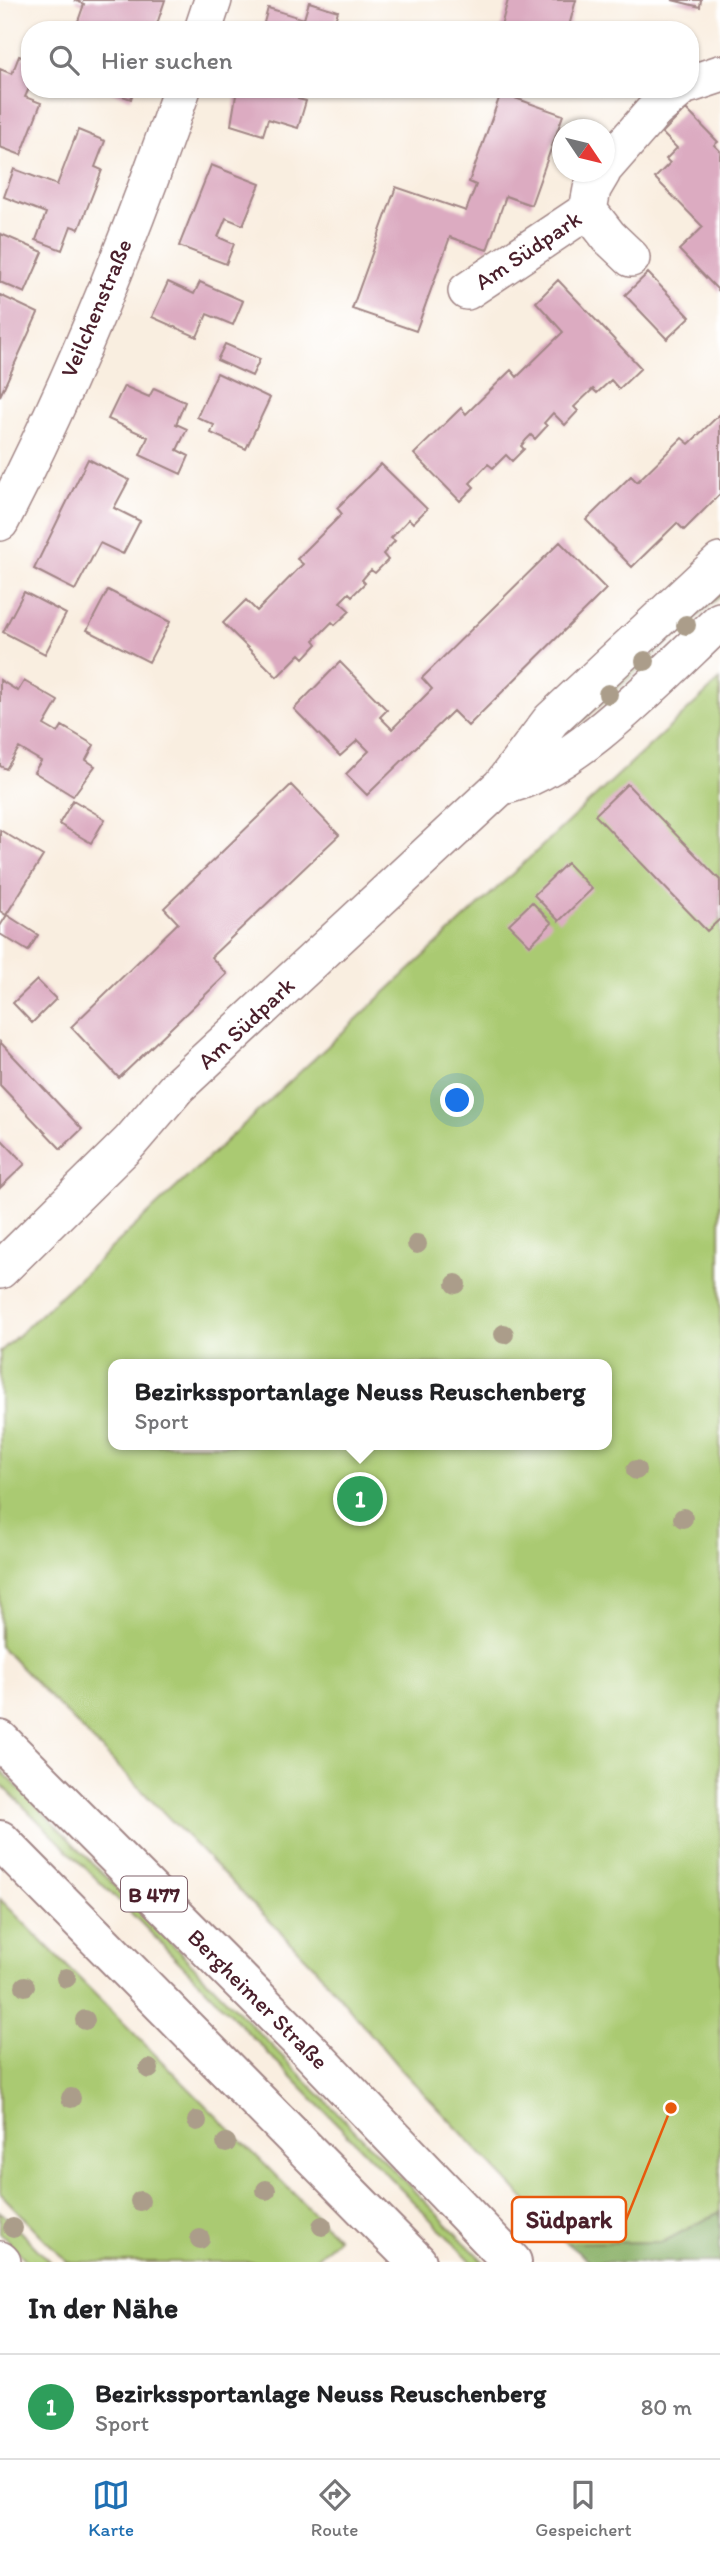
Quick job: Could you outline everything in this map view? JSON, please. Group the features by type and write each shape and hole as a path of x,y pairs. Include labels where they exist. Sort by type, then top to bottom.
{"main road":[{"name":"Bergheimer Straße","path":"0,1740 308,2049 512,2262"},
{"path":"0,1840 417,2262"}],"street":[{"path":"206,21 213,0"},
{"path":"699,81 720,74"},
{"name":"Veilchenstraße","path":"0,522 87,335 179,98"},
{"name":"Am Südpark","path":"615,156 653,111 669,98"},
{"name":"Am Südpark","path":"467,290 588,210 596,182"},
{"name":"Am Südpark","path":"588,210 609,237 631,258"},
{"name":"Am Südpark","path":"0,1270 130,1142 178,1086 501,786 551,720 720,562"},
{"name":"Am Südpark","path":"501,786 522,782 580,748 720,621"}],"green space":[{"path":"720,579 720,596 572,730 566,724"},
{"path":"720,680 720,2212 663,2242 566,2243 397,2065 313,1965 0,1646 0,1352"},
{"path":"0,1769 484,2262 472,2262 142,1924 0,1783"},
{"path":"0,1899 338,2238 312,2262 67,2262 0,2193"},
{"path":"0,2211 50,2262 28,2262 0,2233"},
{"path":"720,2212 720,2262 591,2262 566,2243 663,2242"}],"building":[{"path":"74,0 165,0 158,21 78,21 84,4"},
{"path":"508,0 576,0 570,21 502,21"},
{"path":"672,0 701,0 700,7"},
{"path":"309,2 338,11 335,21 264,21 268,8 304,19"},
{"path":"19,56 21,57 21,98 41,103 21,155 0,147 0,69 12,74"},
{"path":"236,98 298,98 306,101 298,128 268,119 263,135 231,125"},
{"path":"499,98 515,98 563,115 562,119 552,119 552,146 531,205 506,196 487,250 450,237 416,331 352,309 396,187 466,211 476,185 469,182"},
{"path":"686,109 718,142 714,145 720,151 720,292 679,250 703,227 655,178 670,163 666,159 677,148 662,133"},
{"path":"78,130 105,141 95,167 102,170 79,229 71,226 62,250 36,240 46,213 4,197 14,169 57,185"},
{"path":"211,165 260,184 243,225 226,218 218,237 234,244 226,264 179,246"},
{"path":"1,234 43,252 25,293 0,282"},
{"path":"648,273 690,317 667,339 625,295"},
{"path":"558,280 641,368 619,389 611,380 597,393 593,389 574,407 578,411 565,425 553,413 544,423 547,426 535,439 531,435 526,440 521,446 524,449 512,461 506,455 493,468 488,464 470,483 474,487 460,501 414,454 461,408 466,414 511,370 517,377 563,332 536,302"},
{"path":"168,282 194,294 200,282 243,301 233,325 207,314 197,337 152,317"},
{"path":"0,295 38,313 0,396"},
{"path":"225,344 260,359 252,376 217,360"},
{"path":"217,373 270,398 246,449 211,433 214,425 197,417"},
{"path":"124,386 149,397 154,388 185,402 176,424 187,429 177,450 189,456 181,474 140,455 148,437 108,419"},
{"path":"720,414 720,494 684,530 677,523 632,567 586,520 631,476 637,482 682,438 689,444"},
{"path":"88,459 129,480 114,508 140,521 123,554 100,543 75,590 34,569"},
{"path":"381,464 427,509 413,523 409,519 391,538 395,541 383,554 388,560 375,573 371,570 362,580 365,583 352,596 349,593 340,602 350,611 335,625 332,622 314,640 317,644 304,658 300,654 277,677 223,623 246,600 257,611 303,564 297,559 342,514 337,508"},
{"path":"560,542 606,589 468,726 453,711 367,795 346,774 369,751 358,740 340,756 294,709 340,662 387,710 380,717 392,729 432,689 422,678"},
{"path":"108,590 170,622 149,662 87,630"},
{"path":"24,592 66,614 45,654 3,632"},
{"path":"0,680 18,691 24,681 58,701 44,725 58,733 62,726 94,745 86,760 95,766 73,796 34,772 41,761 19,748 6,769 0,766"},
{"path":"627,784 720,880 720,919 707,931 595,815"},
{"path":"291,785 339,835 211,957 227,974 119,1078 71,1027 178,923 164,908"},
{"path":"73,800 105,819 91,843 59,824"},
{"path":"0,830 43,856 6,915 0,911"},
{"path":"567,863 592,889 559,921 534,895"},
{"path":"532,902 552,923 530,945 509,924"},
{"path":"7,915 38,935 28,951 0,934 0,926"},
{"path":"37,980 56,999 32,1023 13,1003"},
{"path":"0,1042 82,1129 61,1149 0,1085"},
{"path":"0,1138 25,1164 0,1188"}],"place":[{"name":"Bezirkssportanlage Neuss Reuschenberg","path":"360,1499"},
{"name":"Südpark","path":"671,2108"}]}
